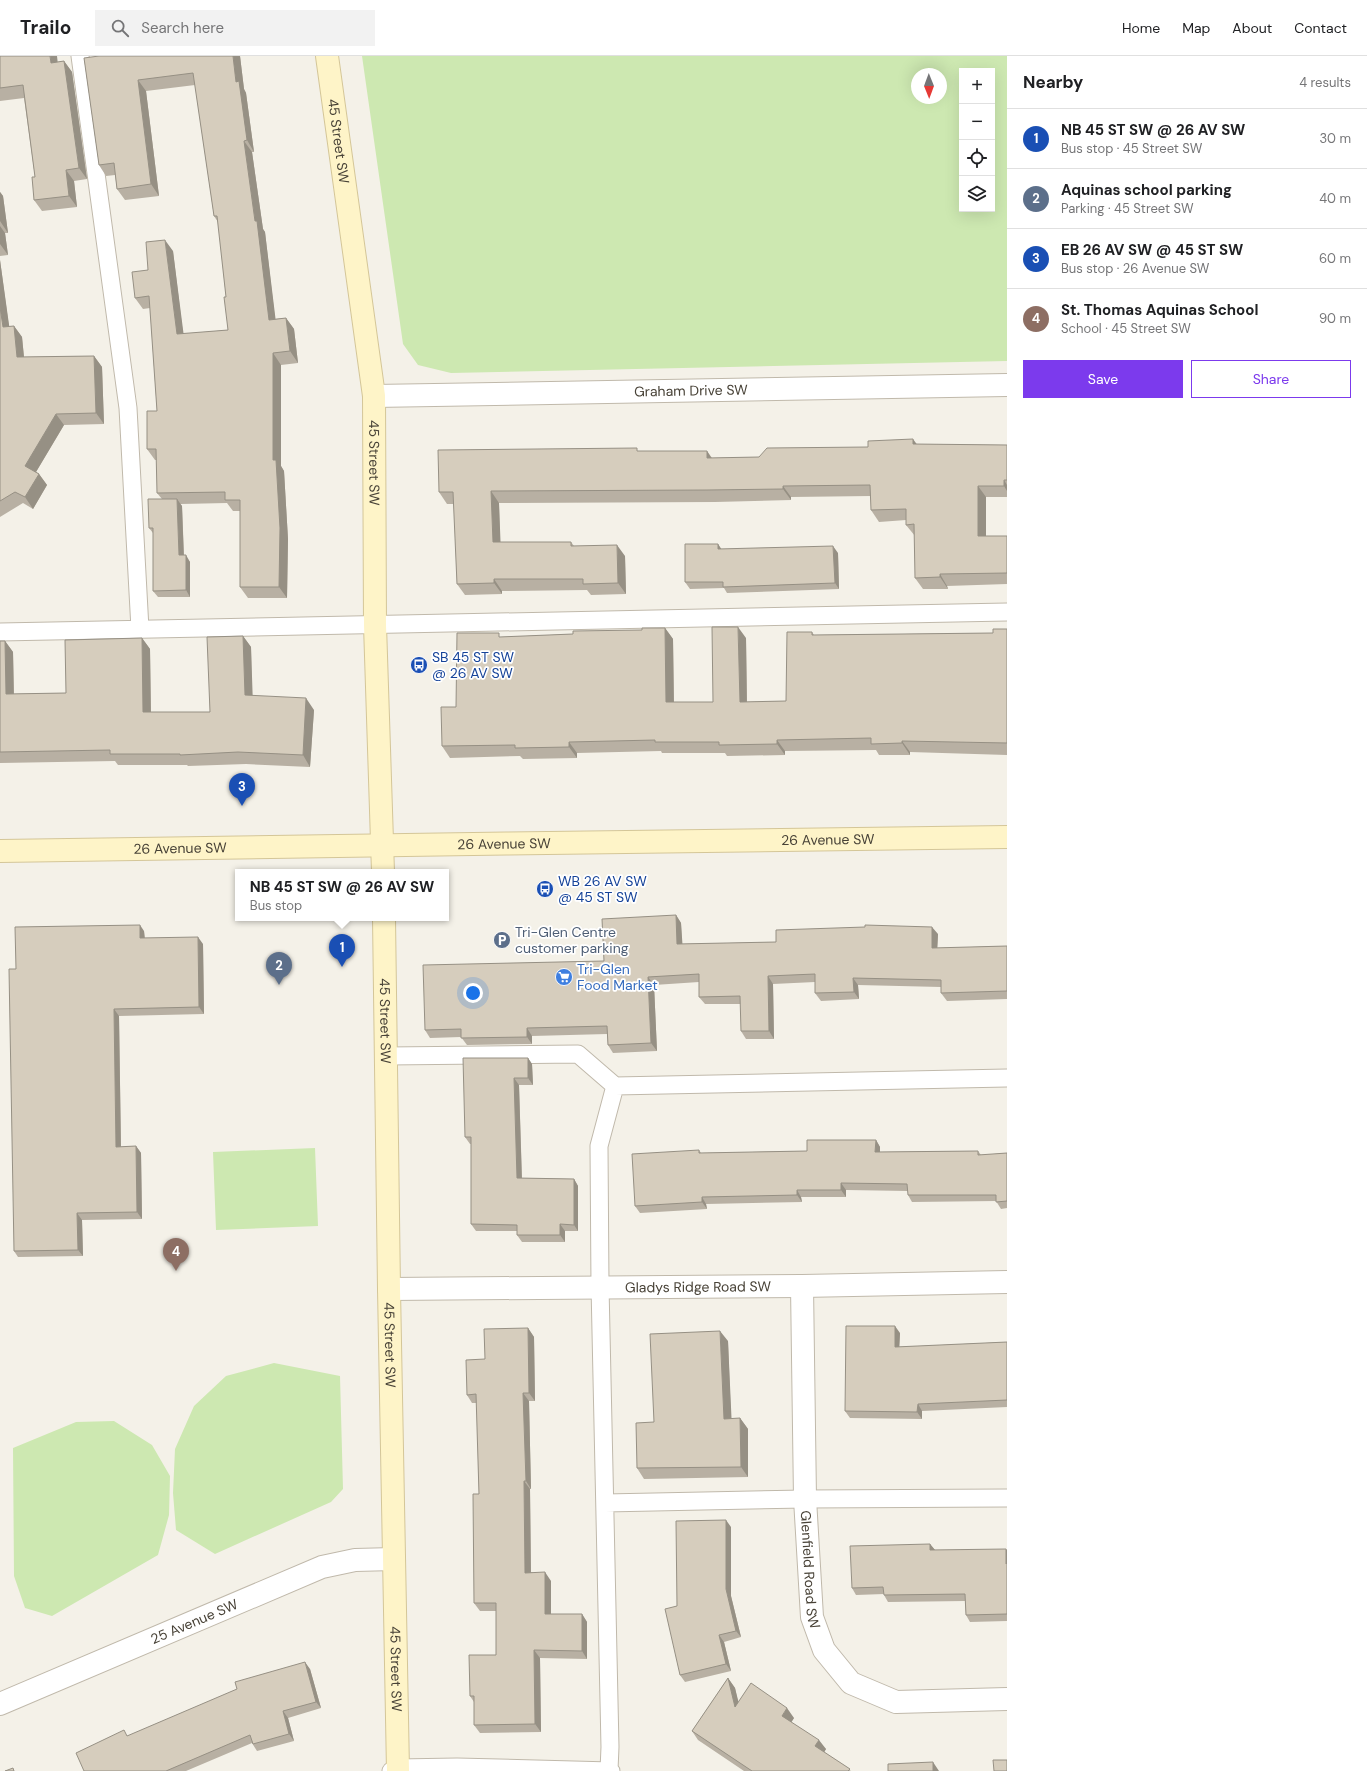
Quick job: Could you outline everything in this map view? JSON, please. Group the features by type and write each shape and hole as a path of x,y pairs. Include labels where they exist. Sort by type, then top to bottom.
{"street":[{"name":"45 Street SW","path":"327,56 374,396 375,625 383,869"},
{"name":"Graham Drive SW","path":"374,396 1007,385"},
{"name":"26 Avenue SW","path":"0,851 383,844 590,843 1007,837"},
{"name":"45 Street SW","path":"384,921 394,1559 395,1770"},
{"name":"Gladys Ridge Road SW","path":"389,1289 600,1286 802,1286 1007,1282"},
{"name":"Glenfield Road SW","path":"802,1286 806,1499 812,1617 824,1650 851,1683 896,1702 1007,1699"},
{"name":"25 Avenue SW","path":"0,1704 322,1567 354,1560 394,1559"}],"lane":[{"path":"80,56 128,408 140,629"},
{"path":"0,632 1007,612"},
{"path":"387,1056 578,1054 615,1086 1007,1078"},
{"path":"395,1770 457,1767 610,1770 600,1286 599,1146 615,1086"},
{"path":"605,1503 806,1499 1007,1498"}],"green space":[{"path":"362,56 1007,56 1007,361 451,373 418,365 403,344"},
{"path":"315,1148 318,1226 216,1230 213,1152"},
{"path":"274,1363 340,1376 343,1489 331,1502 215,1554 176,1530 173,1493 175,1449 194,1406 226,1376"},
{"path":"114,1421 152,1445 170,1476 169,1515 158,1555 52,1616 25,1608 14,1576 13,1448 76,1422"}],"building":[{"path":"0,56 50,56 51,63 64,61 79,168 66,170 69,196 34,200 32,177 35,177 23,85 0,88"},
{"path":"99,56 233,56 236,82 239,81 247,140 244,141 255,221 257,221 269,320 286,318 290,351 273,353 273,460 276,460 280,528 279,587 240,587 240,500 225,500 225,492 157,493 156,449 147,449 147,411 157,411 149,296 135,298 132,272 148,270 146,242 165,240 177,334 228,330 217,216 214,216 193,73 138,80 151,184 117,189 114,163 99,165 84,58"},
{"path":"0,307 3,327 14,326 17,357 94,356 96,413 56,414 25,466 39,474 25,497 15,492 0,501"},
{"path":"913,439 913,444 1007,445 1007,480 1004,480 1004,486 978,486 978,536 1007,536 1007,573 940,574 940,577 915,578 914,524 906,525 906,509 871,510 870,485 783,486 783,489 491,491 493,542 571,542 571,546 617,545 618,583 583,584 583,579 494,579 494,583 457,584 453,492 439,492 438,450 637,448 637,451 707,451 707,458 759,457 767,448 868,447 868,441"},
{"path":"148,499 177,499 179,555 186,555 186,590 153,591 153,528 149,528"},
{"path":"685,544 718,544 718,549 833,546 835,583 723,587 723,582 685,582"},
{"path":"712,627 738,627 740,702 786,701 787,632 812,632 812,635 993,633 993,629 1007,629 1007,743 902,741 902,743 871,744 871,738 777,740 777,744 719,745 719,742 655,742 655,740 569,742 569,747 515,748 515,745 442,746 441,707 456,707 457,633 499,633 499,637 573,634 573,631 642,630 642,628 665,628 666,702 713,702"},
{"path":"243,636 245,695 306,698 303,755 238,752 180,755 110,754 110,750 0,752 0,641 5,641 6,694 66,693 65,640 142,638 143,712 210,712 207,637"},
{"path":"676,915 677,944 776,942 776,930 865,927 865,925 932,927 932,948 1007,946 1007,991 941,993 941,980 853,978 854,992 815,993 815,974 768,976 769,1031 741,1031 740,996 699,997 699,974 648,977 651,1043 608,1045 607,1026 527,1028 527,1037 461,1038 461,1029 425,1030 423,965 604,961 602,919"},
{"path":"140,925 140,938 198,937 199,1007 114,1009 116,1147 136,1146 137,1212 77,1213 78,1250 14,1251 9,969 16,969 15,927"},
{"path":"463,1058 528,1058 528,1078 514,1078 517,1178 574,1179 574,1225 560,1224 560,1235 517,1235 517,1225 471,1224 471,1137 465,1137"},
{"path":"807,1140 876,1140 875,1152 978,1151 978,1155 1007,1153 1007,1201 996,1202 996,1195 908,1195 907,1184 841,1183 841,1190 797,1190 797,1195 702,1197 702,1202 635,1206 632,1154 699,1150 699,1153 807,1151"},
{"path":"846,1326 895,1326 895,1347 1007,1342 1007,1400 918,1404 917,1412 845,1411"},
{"path":"528,1328 529,1393 523,1393 526,1481 524,1481 525,1573 545,1572 545,1614 582,1614 582,1651 534,1650 535,1724 474,1725 474,1696 470,1696 469,1655 496,1655 496,1603 474,1603 473,1494 479,1494 476,1394 467,1395 466,1360 485,1359 484,1329"},
{"path":"720,1331 724,1419 740,1418 741,1467 637,1468 636,1423 654,1422 650,1334"},
{"path":"726,1520 726,1589 736,1631 719,1635 726,1664 680,1675 665,1609 677,1606 676,1521"},
{"path":"930,1544 930,1550 1006,1549 1007,1614 966,1615 965,1594 884,1595 883,1587 852,1588 850,1546"},
{"path":"305,1662 316,1702 283,1711 289,1734 253,1744 250,1735 166,1771 84,1771 76,1753 124,1730 127,1736 237,1689 235,1682"},
{"path":"728,1678 735,1707 751,1683 787,1708 782,1716 819,1740 815,1746 850,1769 848,1771 752,1771 692,1731"},
{"path":"993,1760 1007,1760 1007,1771 994,1771"},
{"path":"933,1762 933,1771 888,1771 888,1764"},
{"path":"13,1768 14,1771 5,1771"}],"place":[{"name":"SB 45 ST SW @ 26 AV SW","path":"419,665"},
{"name":"EB 26 AV SW @ 45 ST SW","path":"242,806"},
{"name":"WB 26 AV SW @ 45 ST SW","path":"545,889"},
{"name":"Tri-Glen Centre customer parking","path":"502,940"},
{"name":"NB 45 ST SW @ 26 AV SW","path":"342,967"},
{"name":"Tri-Glen Food Market","path":"564,977"},
{"name":"Aquinas school parking","path":"279,985"},
{"name":"St. Thomas Aquinas School","path":"176,1271"}]}
